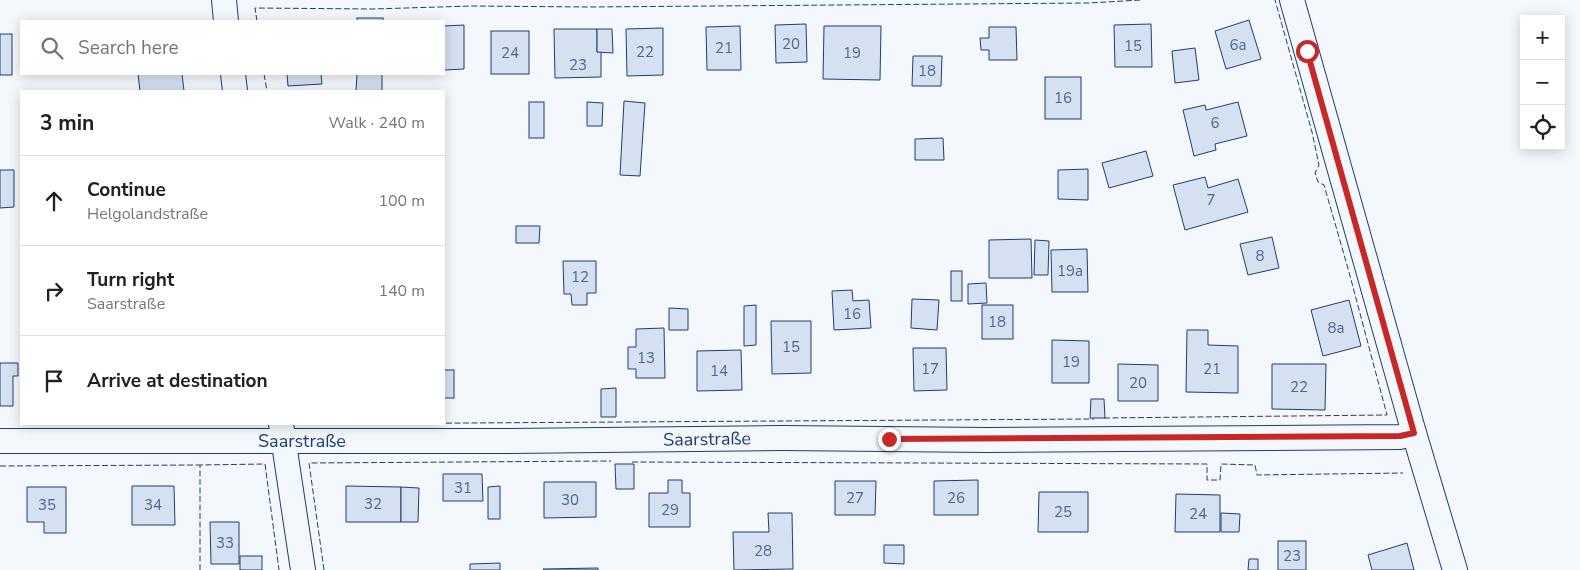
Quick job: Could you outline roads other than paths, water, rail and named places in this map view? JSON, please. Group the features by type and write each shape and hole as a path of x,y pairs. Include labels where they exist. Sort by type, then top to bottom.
{"street":[{"path":"224,0 226,20"},
{"path":"1292,0 1414,433 1455,570"},
{"path":"233,75 236,90"},
{"path":"282,433 303,570"},
{"name":"Saarstraße","path":"0,442 282,433 1394,437 1414,433"}]}
